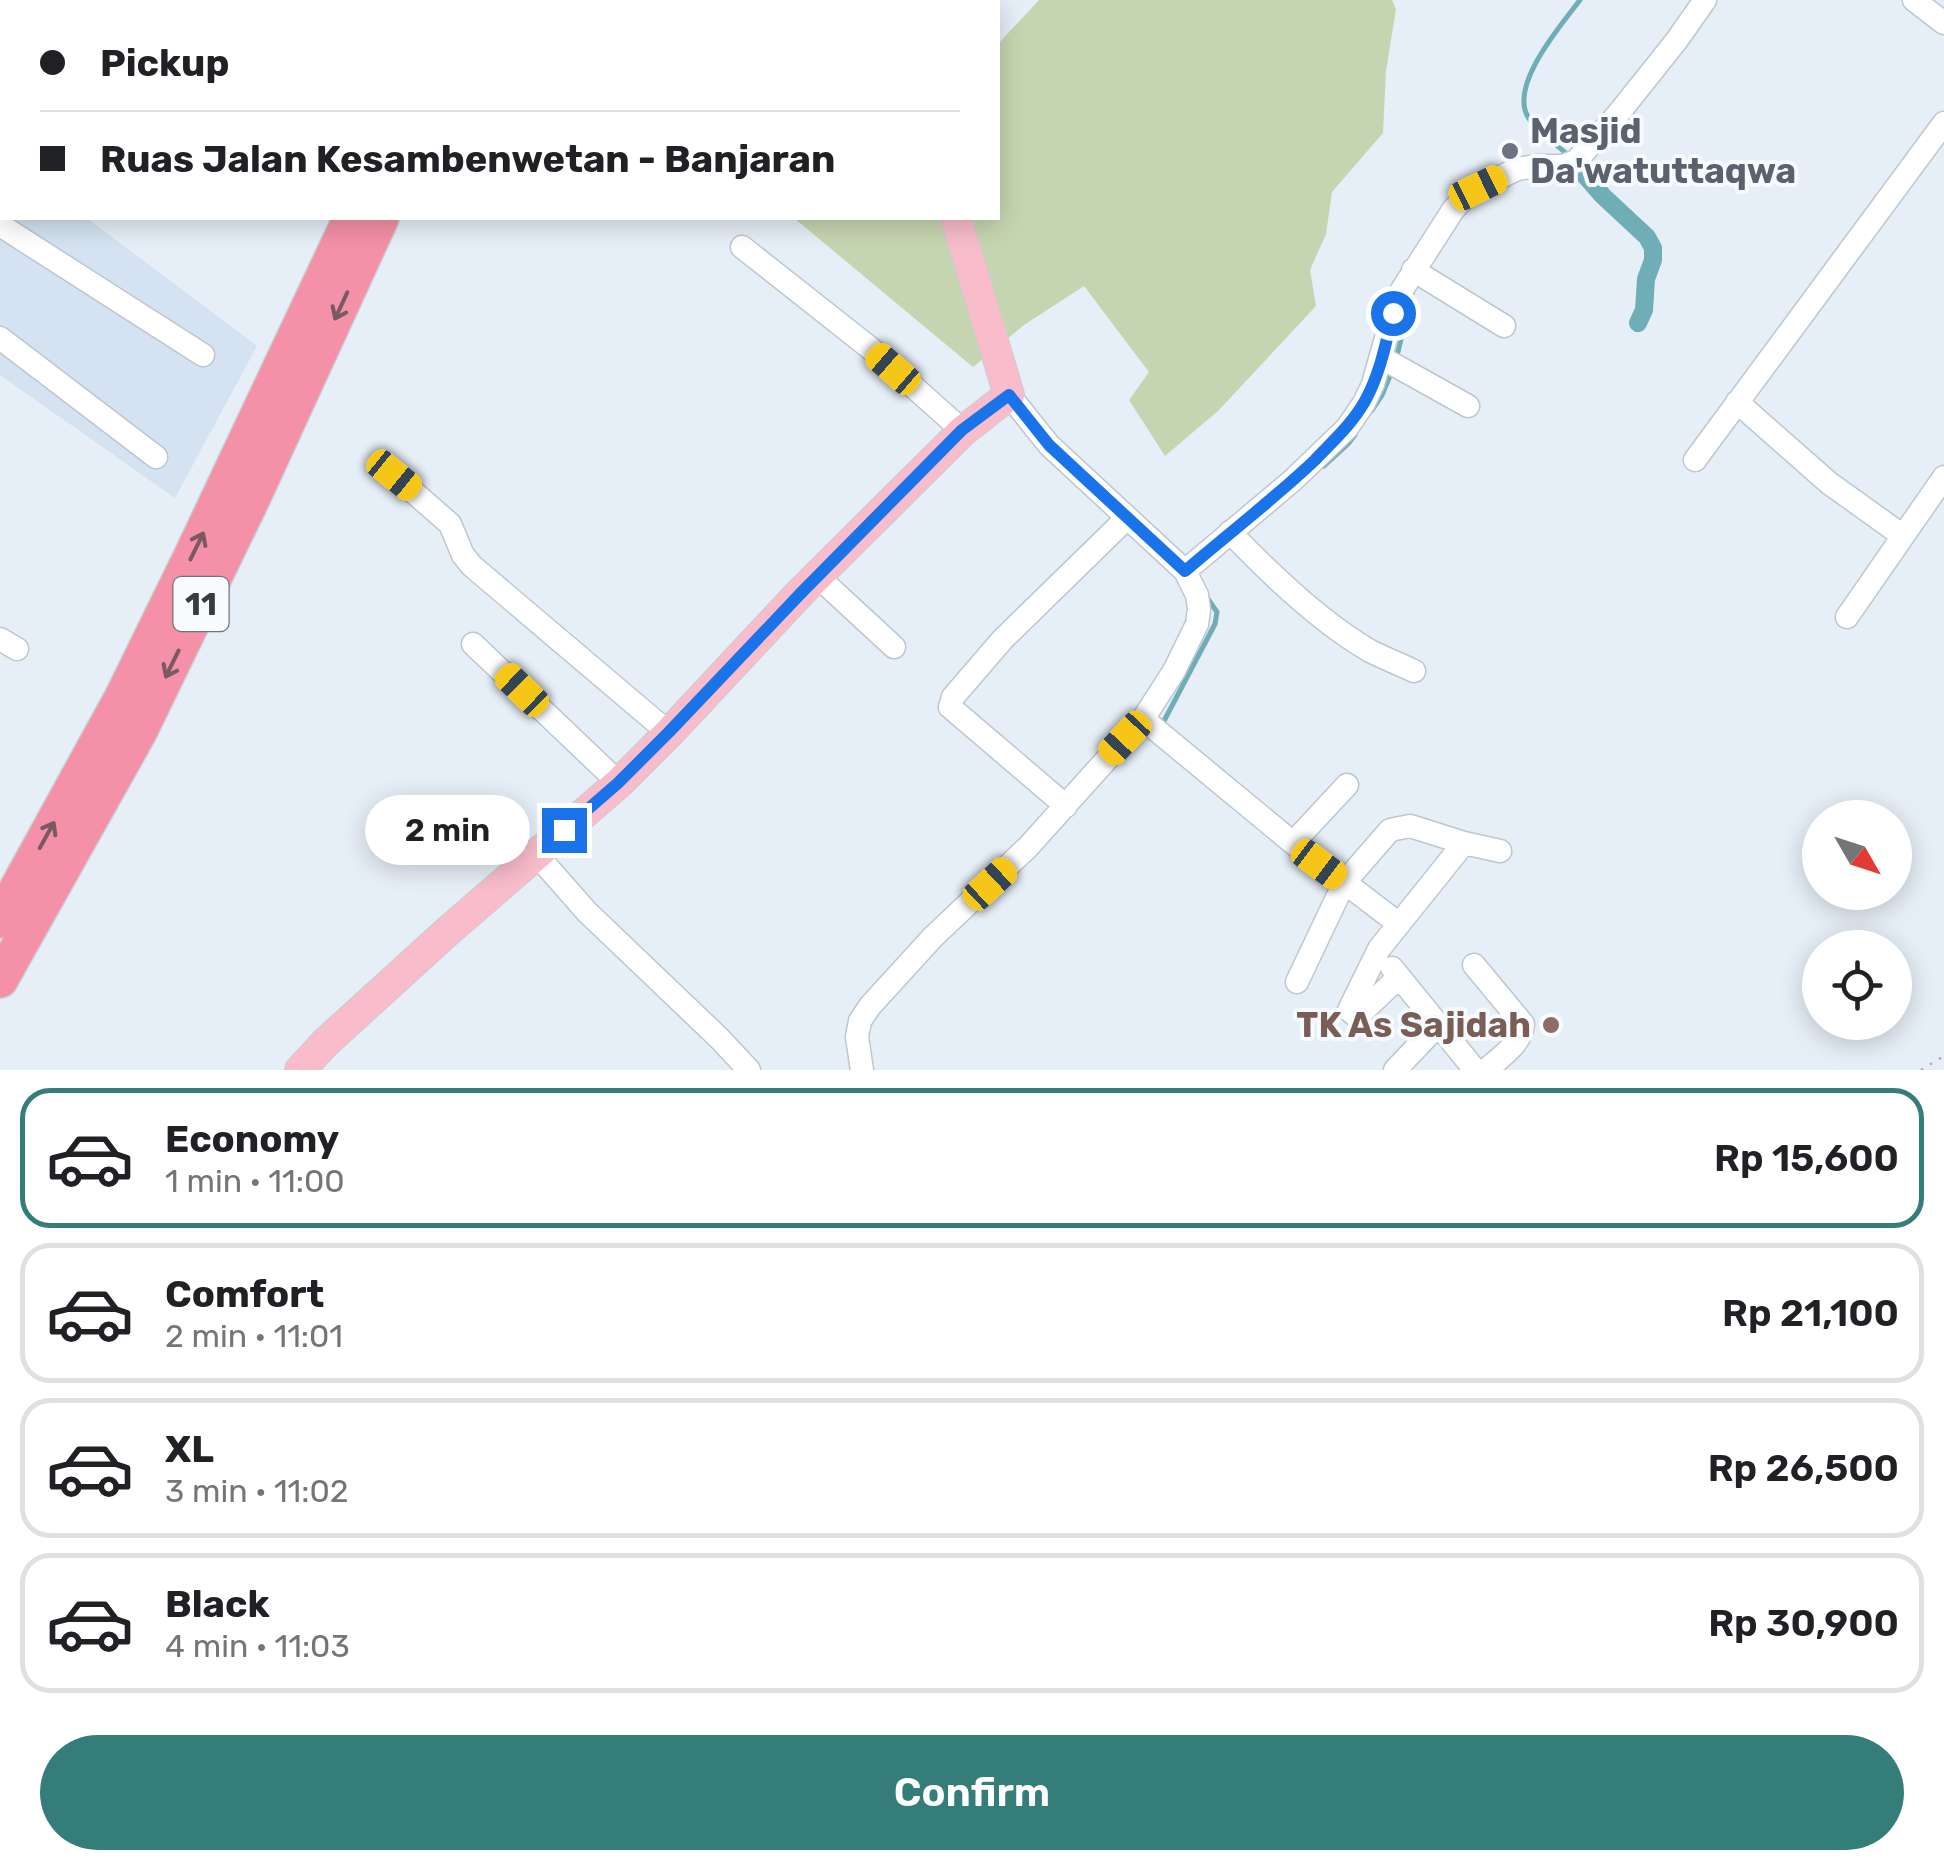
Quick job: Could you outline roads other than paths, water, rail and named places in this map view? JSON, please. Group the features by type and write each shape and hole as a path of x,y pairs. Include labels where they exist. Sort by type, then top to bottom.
{"highway":[{"name":"11","path":"0,920 122,698 350,220"},
{"name":"11","path":"0,980 146,717 252,499 380,220"}],"main road":[{"path":"300,1070 324,1043 618,783 962,430 1009,395 957,220"}],"street":[{"path":"1185,571 1294,480 1348,428 1364,403 1382,358 1398,296 1453,210 1466,196 1517,169 1563,166 1576,161 1678,40 1705,0"},
{"path":"1914,0 1943,20"},
{"path":"1695,460 1944,123"},
{"path":"0,225 203,356"},
{"path":"742,247 870,348 962,430"},
{"path":"1413,270 1504,326"},
{"path":"0,338 156,457"},
{"path":"1382,358 1468,406"},
{"path":"862,1070 856,1037 870,1006 932,937 1028,847 1143,718 1174,671 1197,624 1200,608 1185,571 1049,445 1009,395"},
{"path":"1737,402 1828,483 1903,536"},
{"path":"394,475 442,514 472,566 669,732"},
{"path":"1847,618 1944,477"},
{"path":"1066,806 950,707 953,697 1003,638 1127,518"},
{"path":"1230,532 1268,571 1352,640 1414,671"},
{"path":"818,576 894,647"},
{"path":"473,644 618,783"},
{"path":"1143,718 1292,844 1399,924"},
{"path":"1292,844 1347,785"},
{"path":"1297,982 1344,883 1390,830 1410,826 1500,851"},
{"path":"1398,977 1360,1014 1350,1013 1378,949 1464,843"},
{"path":"536,854 586,912 748,1070"},
{"path":"1378,949 1475,1070"},
{"path":"1474,965 1524,1030 1486,1070"},
{"path":"1395,1070 1437,1026"}],"waterway":[{"path":"1568,155 1531,122 1524,104 1525,89 1540,56 1580,0"},
{"path":"1583,173 1647,237 1653,248 1644,310 1638,323"},
{"path":"1475,203 1496,191"},
{"path":"1396,360 1412,294"},
{"path":"1372,410 1392,371"},
{"path":"1324,466 1355,435"},
{"path":"1164,721 1215,624 1217,612 1208,599"}],"place":[{"name":"Masjid Da'watuttaqwa","path":"1510,151"},
{"name":"TK As Sajidah","path":"1551,1025"}]}
